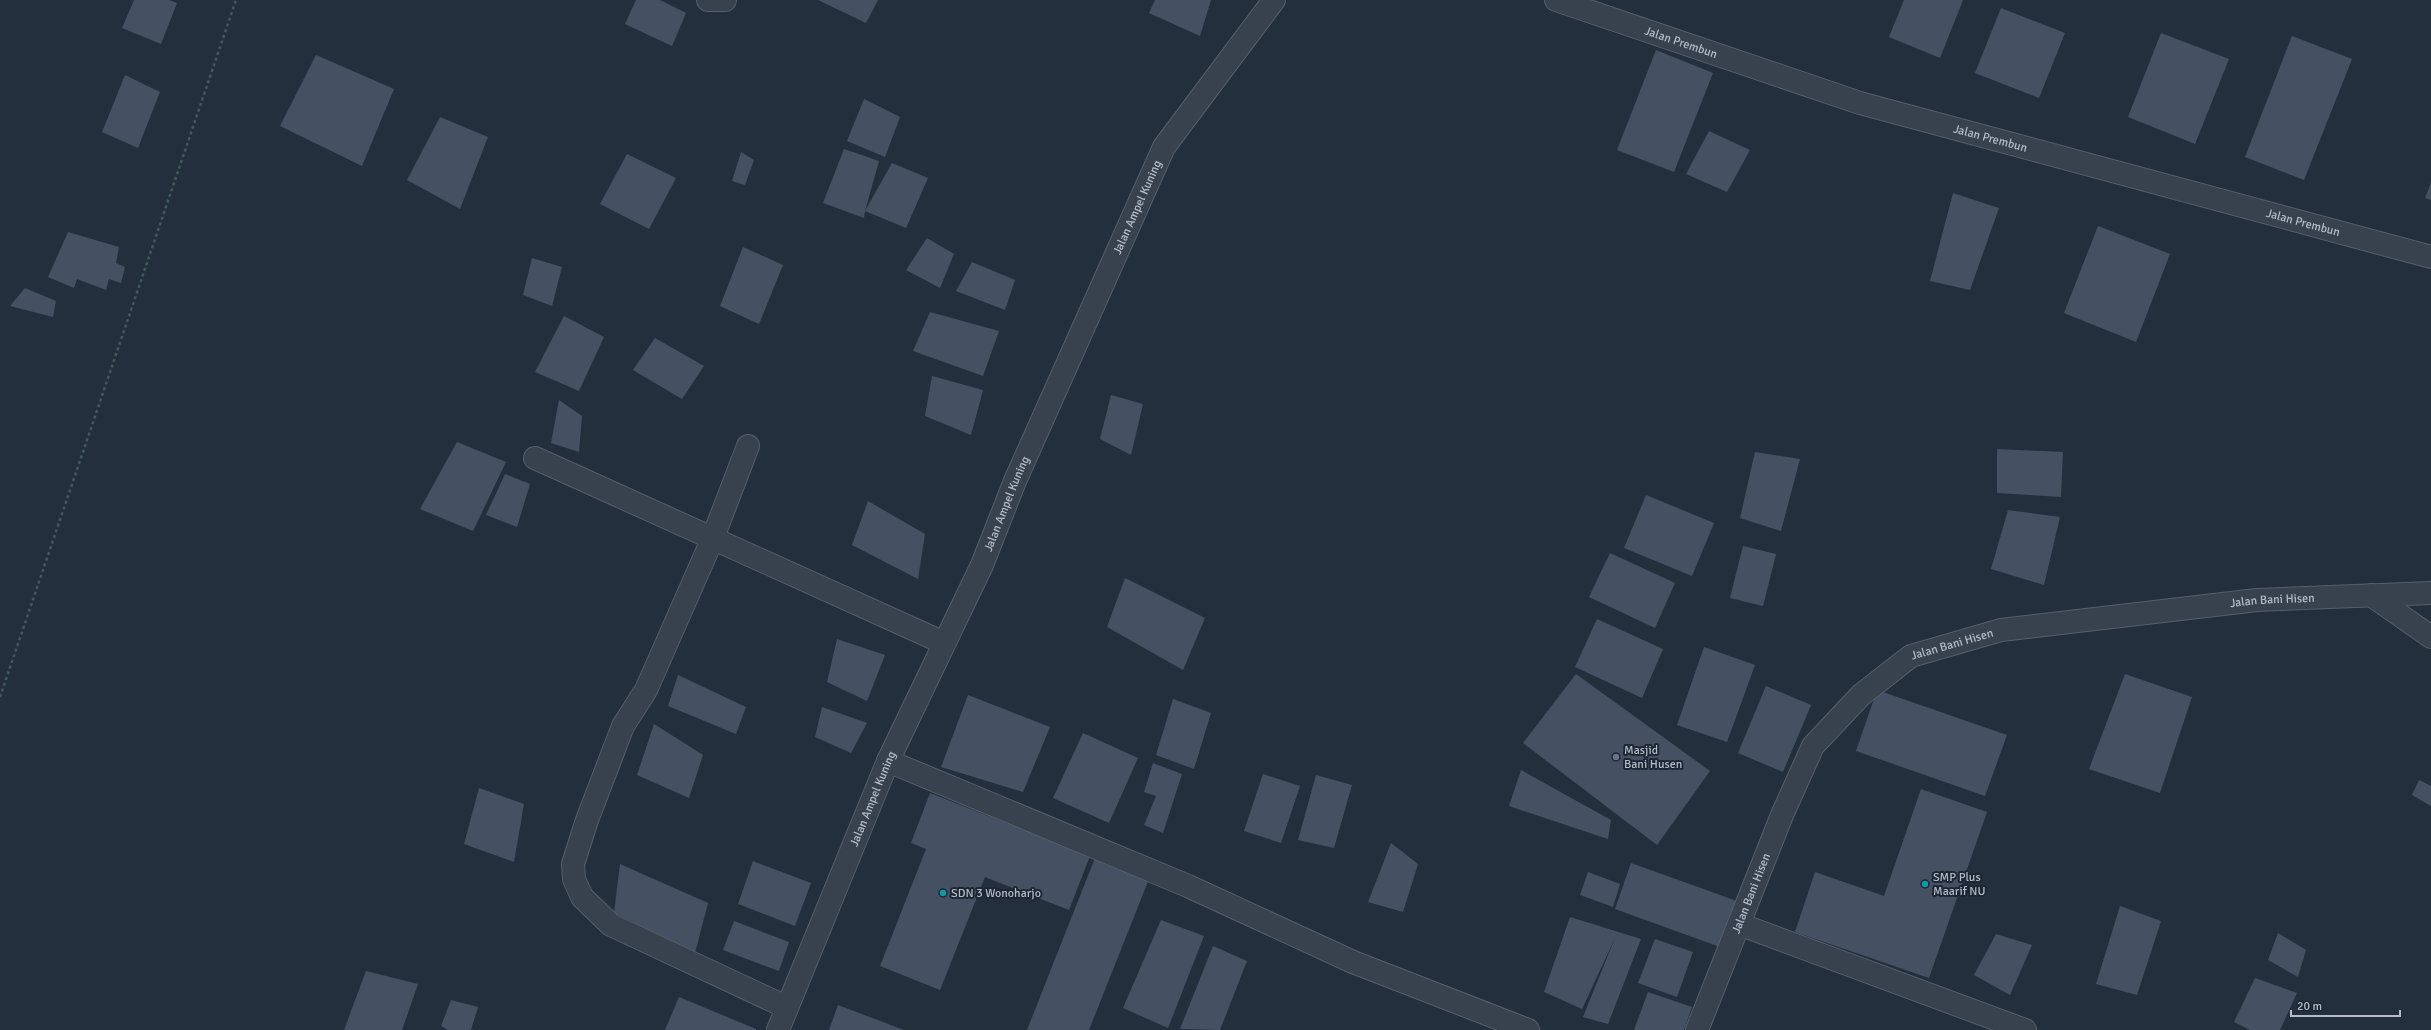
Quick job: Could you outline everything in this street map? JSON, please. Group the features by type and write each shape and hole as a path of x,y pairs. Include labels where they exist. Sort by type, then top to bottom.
{"street":[{"path":"708,0 724,0"},
{"name":"Jalan Ampel Kuning","path":"778,1030 786,1007 888,761 982,566 1015,481 1164,147 1274,0"},
{"name":"Jalan Prembun","path":"1556,0 1860,103 2431,257"},
{"path":"748,446 712,540 646,690 623,726 587,820 573,864 574,879 582,897 611,925 786,1007"},
{"path":"535,458 712,540 944,643"},
{"name":"Jalan Bani Hisen","path":"1697,1030 1782,815 1813,746 1861,695 1911,656 2001,630 2257,600 2431,593"},
{"path":"2371,596 2431,637"},
{"path":"888,761 1188,886 1353,962 1528,1030"},
{"path":"1739,924 2025,1030"}],"path":[{"path":"0,697 236,0"}],"building":[{"path":"134,0 169,0 177,3 161,44 122,28"},
{"path":"636,0 660,0 686,13 672,46 625,24"},
{"path":"818,0 878,0 866,23"},
{"path":"1155,0 1211,0 1200,36 1149,13"},
{"path":"1904,0 1963,0 1940,58 1889,37"},
{"path":"2001,8 2065,33 2039,98 1975,73"},
{"path":"2161,33 2229,59 2195,144 2128,117"},
{"path":"2292,36 2352,59 2304,180 2245,157"},
{"path":"1656,50 1713,73 1674,172 1617,150"},
{"path":"316,55 394,89 362,166 280,126"},
{"path":"125,75 160,92 138,148 102,132"},
{"path":"864,99 900,117 885,157 847,141"},
{"path":"440,117 488,137 460,209 407,180"},
{"path":"1709,131 1750,150 1727,192 1686,174"},
{"path":"844,149 879,161 864,218 823,203"},
{"path":"741,152 754,160 745,185 732,181"},
{"path":"627,154 676,178 649,229 600,204"},
{"path":"892,163 928,178 906,228 865,211"},
{"path":"2431,183 2431,200 2425,198"},
{"path":"1953,193 1999,208 1970,290 1930,281"},
{"path":"2098,226 2170,254 2136,342 2064,313"},
{"path":"68,232 119,247 116,263 125,267 121,283 109,279 106,290 77,279 74,288 48,277"},
{"path":"927,238 954,254 940,288 906,270"},
{"path":"743,247 783,265 759,324 720,306"},
{"path":"532,258 562,267 552,306 523,295"},
{"path":"972,262 1015,280 1005,310 956,291"},
{"path":"25,288 56,301 53,317 10,306"},
{"path":"930,312 999,331 983,376 913,351"},
{"path":"564,316 604,337 579,391 535,372"},
{"path":"655,338 704,366 682,399 633,370"},
{"path":"932,376 983,390 971,435 925,416"},
{"path":"1111,395 1143,404 1131,455 1100,439"},
{"path":"559,400 582,416 579,452 551,443"},
{"path":"457,442 506,462 473,531 420,509"},
{"path":"1997,449 2063,452 2061,497 1997,493"},
{"path":"1755,452 1800,459 1781,531 1740,518"},
{"path":"505,474 530,484 517,527 486,515"},
{"path":"1646,495 1714,523 1692,576 1624,548"},
{"path":"868,501 925,534 918,579 852,545"},
{"path":"2008,510 2060,517 2044,585 1991,569"},
{"path":"1743,546 1776,554 1763,606 1730,598"},
{"path":"1610,553 1675,583 1655,628 1589,597"},
{"path":"1125,578 1205,618 1183,670 1107,627"},
{"path":"1597,619 1663,649 1642,698 1575,667"},
{"path":"837,639 885,655 867,701 827,682"},
{"path":"1704,647 1755,665 1727,742 1677,725"},
{"name":"Masjid Bani Husen","path":"1576,674 1710,771 1657,845 1523,743"},
{"path":"2125,674 2192,697 2160,793 2089,769"},
{"path":"678,675 746,707 736,734 668,706"},
{"path":"1766,686 1811,705 1783,772 1738,753"},
{"path":"1877,690 2007,735 1985,796 1856,751"},
{"path":"968,695 1050,727 1023,792 941,767"},
{"path":"1173,699 1211,713 1194,769 1156,755"},
{"path":"822,707 867,723 851,753 815,737"},
{"path":"654,724 703,755 689,798 637,775"},
{"path":"1083,733 1138,758 1109,823 1053,798"},
{"path":"1153,763 1182,774 1163,833 1144,825 1156,796 1144,792"},
{"path":"1521,770 1611,820 1608,839 1509,806"},
{"path":"1263,774 1300,786 1281,843 1244,831"},
{"path":"1316,775 1352,785 1334,848 1298,840"},
{"path":"2419,780 2431,786 2431,806 2412,795"},
{"path":"479,788 524,804 514,862 464,844"},
{"name":"SMP Plus Maarif NU","path":"1921,789 1987,812 1929,978 1795,932 1815,872 1884,896"},
{"name":"SDN 3 Wonoharjo","path":"930,793 1090,856 1069,910 985,877 940,990 880,966 926,849 911,843"},
{"path":"1391,843 1418,864 1403,912 1368,902"},
{"name":"SDN 3 Wonoharjo","path":"1095,858 1149,879 1089,1030 1027,1030"},
{"path":"753,861 811,883 795,926 738,904"},
{"path":"1631,863 1737,901 1720,947 1615,909"},
{"path":"620,864 708,903 695,953 614,913"},
{"path":"1588,872 1620,884 1613,907 1580,895"},
{"path":"2120,906 2161,921 2137,995 2096,984"},
{"path":"1570,917 1641,939 1608,1024 1583,1017 1615,938 1582,1009 1544,992"},
{"path":"1161,920 1204,936 1168,1028 1123,1008"},
{"path":"734,921 789,942 779,971 723,950"},
{"path":"2278,933 2306,950 2298,977 2268,960"},
{"path":"1996,934 2032,945 2010,995 1974,975"},
{"path":"1655,939 1693,952 1677,997 1638,983"},
{"path":"1213,946 1247,961 1220,1030 1180,1029"},
{"path":"366,971 418,984 402,1030 344,1030"},
{"path":"2255,978 2297,993 2280,1030 2250,1030 2234,1022"},
{"path":"1648,992 1692,1007 1684,1030 1634,1030"},
{"path":"679,997 756,1029 756,1030 665,1030"},
{"path":"451,1000 478,1007 471,1030 448,1030 441,1026"},
{"path":"838,1005 904,1030 829,1030"}],"place":[{"name":"Masjid Bani Husen","path":"1616,757"},
{"name":"SMP Plus Maarif NU","path":"1925,884"},
{"name":"SDN 3 Wonoharjo","path":"943,893"}]}
